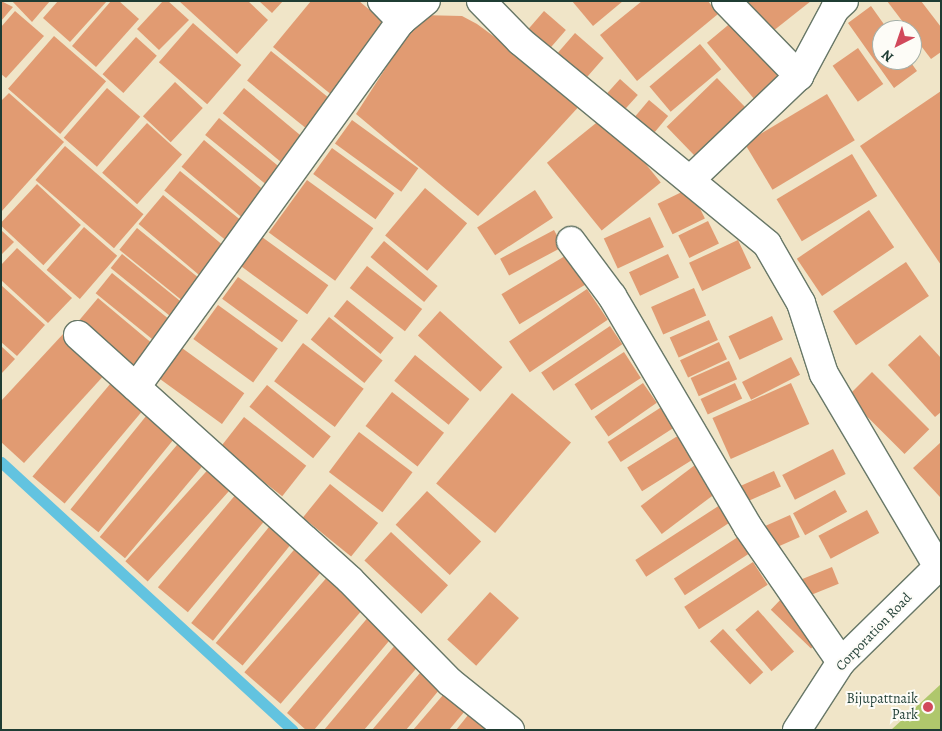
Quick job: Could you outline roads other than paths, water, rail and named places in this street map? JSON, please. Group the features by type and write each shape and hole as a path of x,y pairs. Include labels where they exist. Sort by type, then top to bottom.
{"street":[{"path":"382,1 401,21"},
{"path":"136,387 401,21 426,1"},
{"path":"480,1 520,41 652,153 690,180 767,244 801,303 824,374 939,566"},
{"path":"726,1 799,76"},
{"path":"690,180 799,76 835,9 844,1"},
{"path":"571,241 612,296 744,520 841,662"},
{"path":"78,335 350,580 450,682 510,730"},
{"name":"Corporation Road","path":"796,730 841,662 939,566"}],"waterway":[{"path":"1,462 292,730"}],"place":[{"name":"Bijupattnaik Park","path":"928,707"}]}
